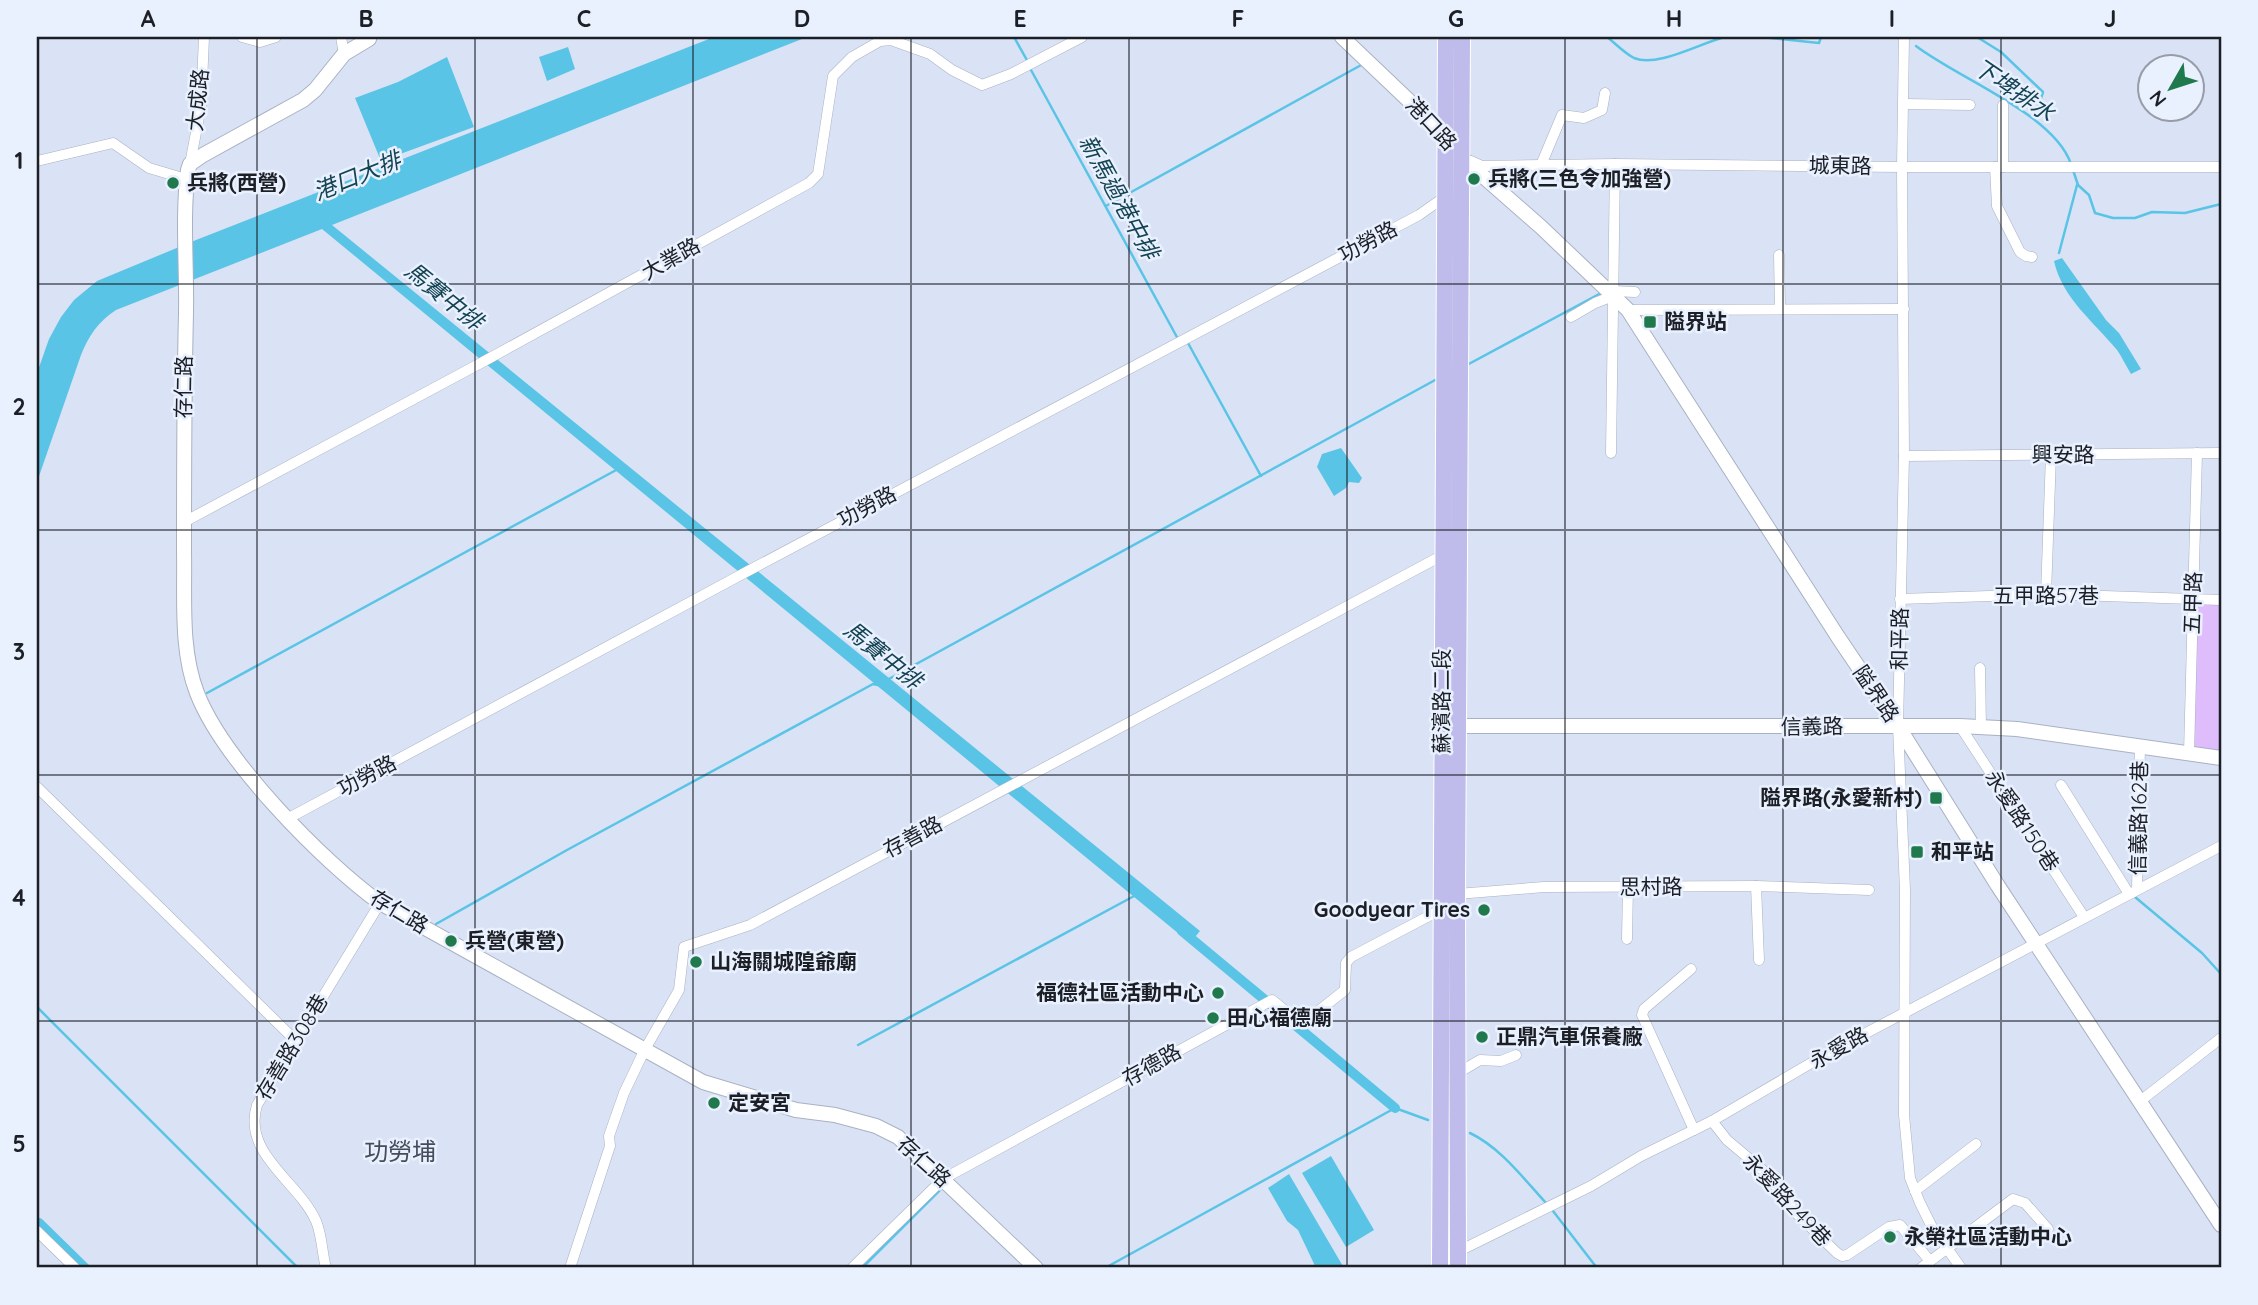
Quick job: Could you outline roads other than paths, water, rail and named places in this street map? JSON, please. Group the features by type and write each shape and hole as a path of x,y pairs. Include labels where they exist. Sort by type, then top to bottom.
{"main road":[{"name":"蘇濱路二段","path":"1446,37 1443,555 1457,894 1458,1268"},
{"name":"蘇濱路二段","path":"1436,1266 1442,1123 1440,911 1451,726 1462,37"}],"street":[{"name":"大成路","path":"190,164 201,106 204,37"},
{"path":"242,37 260,42 275,37"},
{"path":"341,37 344,54"},
{"name":"大業路","path":"184,522 809,183 818,174 833,76 852,57 880,41 891,40 930,54 952,70 982,85 1011,74 1082,37"},
{"name":"港口路","path":"1342,37 1445,135 1461,156 1613,293"},
{"name":"和平路","path":"1904,37 1902,167 1905,456 1898,726 1905,890 1904,1115 1910,1178 1932,1227 1961,1268"},
{"path":"37,161 113,143 149,169 186,179 190,164 303,100 320,85 344,54 372,38"},
{"path":"1541,165 1562,115 1584,118 1602,110 1605,93"},
{"path":"1904,104 1970,105"},
{"path":"2003,105 1997,206 2020,251 2032,257"},
{"name":"城東路","path":"1461,156 1482,166 1615,164 2221,167"},
{"path":"1611,453 1615,164"},
{"name":"存仁路","path":"186,179 184,522 187,650 197,692 208,716 237,760 288,819 351,880 380,903 703,1082 796,1110 835,1115 876,1126 898,1137 1036,1268"},
{"name":"功勞路","path":"288,819 772,558 1419,215 1446,196"},
{"path":"1779,255 1780,309"},
{"path":"1571,317 1613,293 1634,292"},
{"name":"隘界路","path":"1613,293 1628,310 2221,1225"},
{"path":"1628,310 1904,309"},
{"name":"五甲路","path":"2189,753 2197,453"},
{"name":"興安路","path":"1905,456 2221,453"},
{"path":"2046,594 2051,455"},
{"name":"存善路","path":"570,1268 610,1146 610,1136 624,1093 644,1051 679,990 684,947 750,925 1443,555"},
{"name":"五甲路57巷","path":"1900,599 2046,594 2221,600"},
{"path":"1980,668 1981,727"},
{"name":"信義路","path":"1451,726 1960,726 2221,758"},
{"name":"永愛路150巷","path":"1960,726 2084,917"},
{"name":"信義路162巷","path":"2133,892 2140,746"},
{"path":"2061,785 2133,892"},
{"path":"37,787 296,1041"},
{"name":"永愛路","path":"1459,1251 1712,1121 1830,1052 2221,846"},
{"path":"1756,886 1759,960"},
{"name":"思村路","path":"1457,894 1545,887 1756,886 1869,890"},
{"path":"1627,939 1628,887"},
{"path":"1440,911 1457,894"},
{"name":"存善路308巷","path":"326,1268 316,1220 263,1152 253,1117 257,1105 380,903"},
{"name":"存德路","path":"852,1268 943,1179 1272,1000 1302,1024 1345,990 1346,963 1350,957 1440,911"},
{"path":"1691,969 1646,1007 1642,1015 1694,1130"},
{"path":"2139,1102 2221,1038"},
{"path":"1458,1073 1480,1060 1501,1061 1516,1055"},
{"name":"永愛路249巷","path":"1712,1121 1727,1140 1765,1172 1796,1213 1837,1253 1842,1256 1852,1253 1894,1224 1905,1229 1930,1261"},
{"path":"1915,1191 1976,1144"},
{"path":"1921,1268 2014,1199 2019,1200 2048,1229"},
{"path":"37,1231 75,1268"},
{"path":"1436,1266 1459,1251"}],"water":[{"path":"714,37 807,37 332,225 1200,931 1190,943 322,229 116,310 104,319 91,335 81,355 37,482 37,373 49,339 61,317 74,300 97,281"},
{"path":"568,47 575,69 547,81 539,57"},
{"path":"447,57 474,127 381,161 355,98 398,82"},
{"path":"2062,258 2106,320 2119,333 2141,369 2131,374 2117,350 2071,298 2054,261"},
{"path":"1341,448 1362,478 1359,483 1349,482 1346,488 1334,496 1317,467 1322,454"},
{"path":"1331,1156 1374,1230 1346,1247 1302,1173"},
{"path":"1289,1174 1344,1268 1316,1268 1298,1230 1287,1221 1268,1188"}],"waterway":[{"name":"新馬過港中排","path":"1014,37 1028,62"},
{"name":"下埤排水","path":"1607,37 1630,56 1643,60 1666,57 1725,37"},
{"name":"下埤排水","path":"1761,37 1819,43 1821,37"},
{"path":"1977,37 2001,52 2043,92 2035,117"},
{"name":"下埤排水","path":"1916,46 2026,113 2046,129 2061,146 2071,164"},
{"path":"1106,206 1363,64"},
{"name":"新馬過港中排","path":"1031,70 1178,339"},
{"name":"下埤排水","path":"2073,170 2078,185 2089,195 2095,213 2113,218 2135,218 2152,212 2185,213 2221,204"},
{"path":"2059,253 2077,185"},
{"path":"1465,366 1601,293"},
{"name":"新馬過港中排","path":"1188,343 1261,476"},
{"path":"887,680 1437,379"},
{"path":"207,693 618,469"},
{"path":"436,924 873,684 878,685"},
{"path":"858,1045 1136,895"},
{"path":"2135,897 2202,953 2221,974"},
{"name":"馬賽中排","path":"1182,931 1395,1108"},
{"path":"37,1007 298,1268"},
{"path":"1105,1268 1395,1108 1428,1120"},
{"path":"1470,1133 1502,1155 1546,1203"},
{"path":"862,1268 944,1186"},
{"path":"1553,1211 1597,1268"},
{"path":"39,1223 85,1268"}],"place":[{"name":"兵將(三色令加強營)","path":"1474,179"},
{"name":"兵將(西營)","path":"173,183"},
{"name":"隘界站","path":"1650,322"},
{"name":"隘界路(永愛新村)","path":"1936,798"},
{"name":"和平站","path":"1917,852"},
{"name":"Goodyear Tires","path":"1484,910"},
{"name":"兵營(東營)","path":"451,941"},
{"name":"山海關城隍爺廟","path":"696,962"},
{"name":"福德社區活動中心","path":"1218,993"},
{"name":"田心福德廟","path":"1213,1018"},
{"name":"正鼎汽車保養廠","path":"1482,1037"},
{"name":"定安宮","path":"714,1103"},
{"name":"永榮社區活動中心","path":"1890,1237"}],"district":[{"name":"功勞埔","path":"400,1152"}],"water label":[{"name":"港口大排","path":"357,176"}]}
